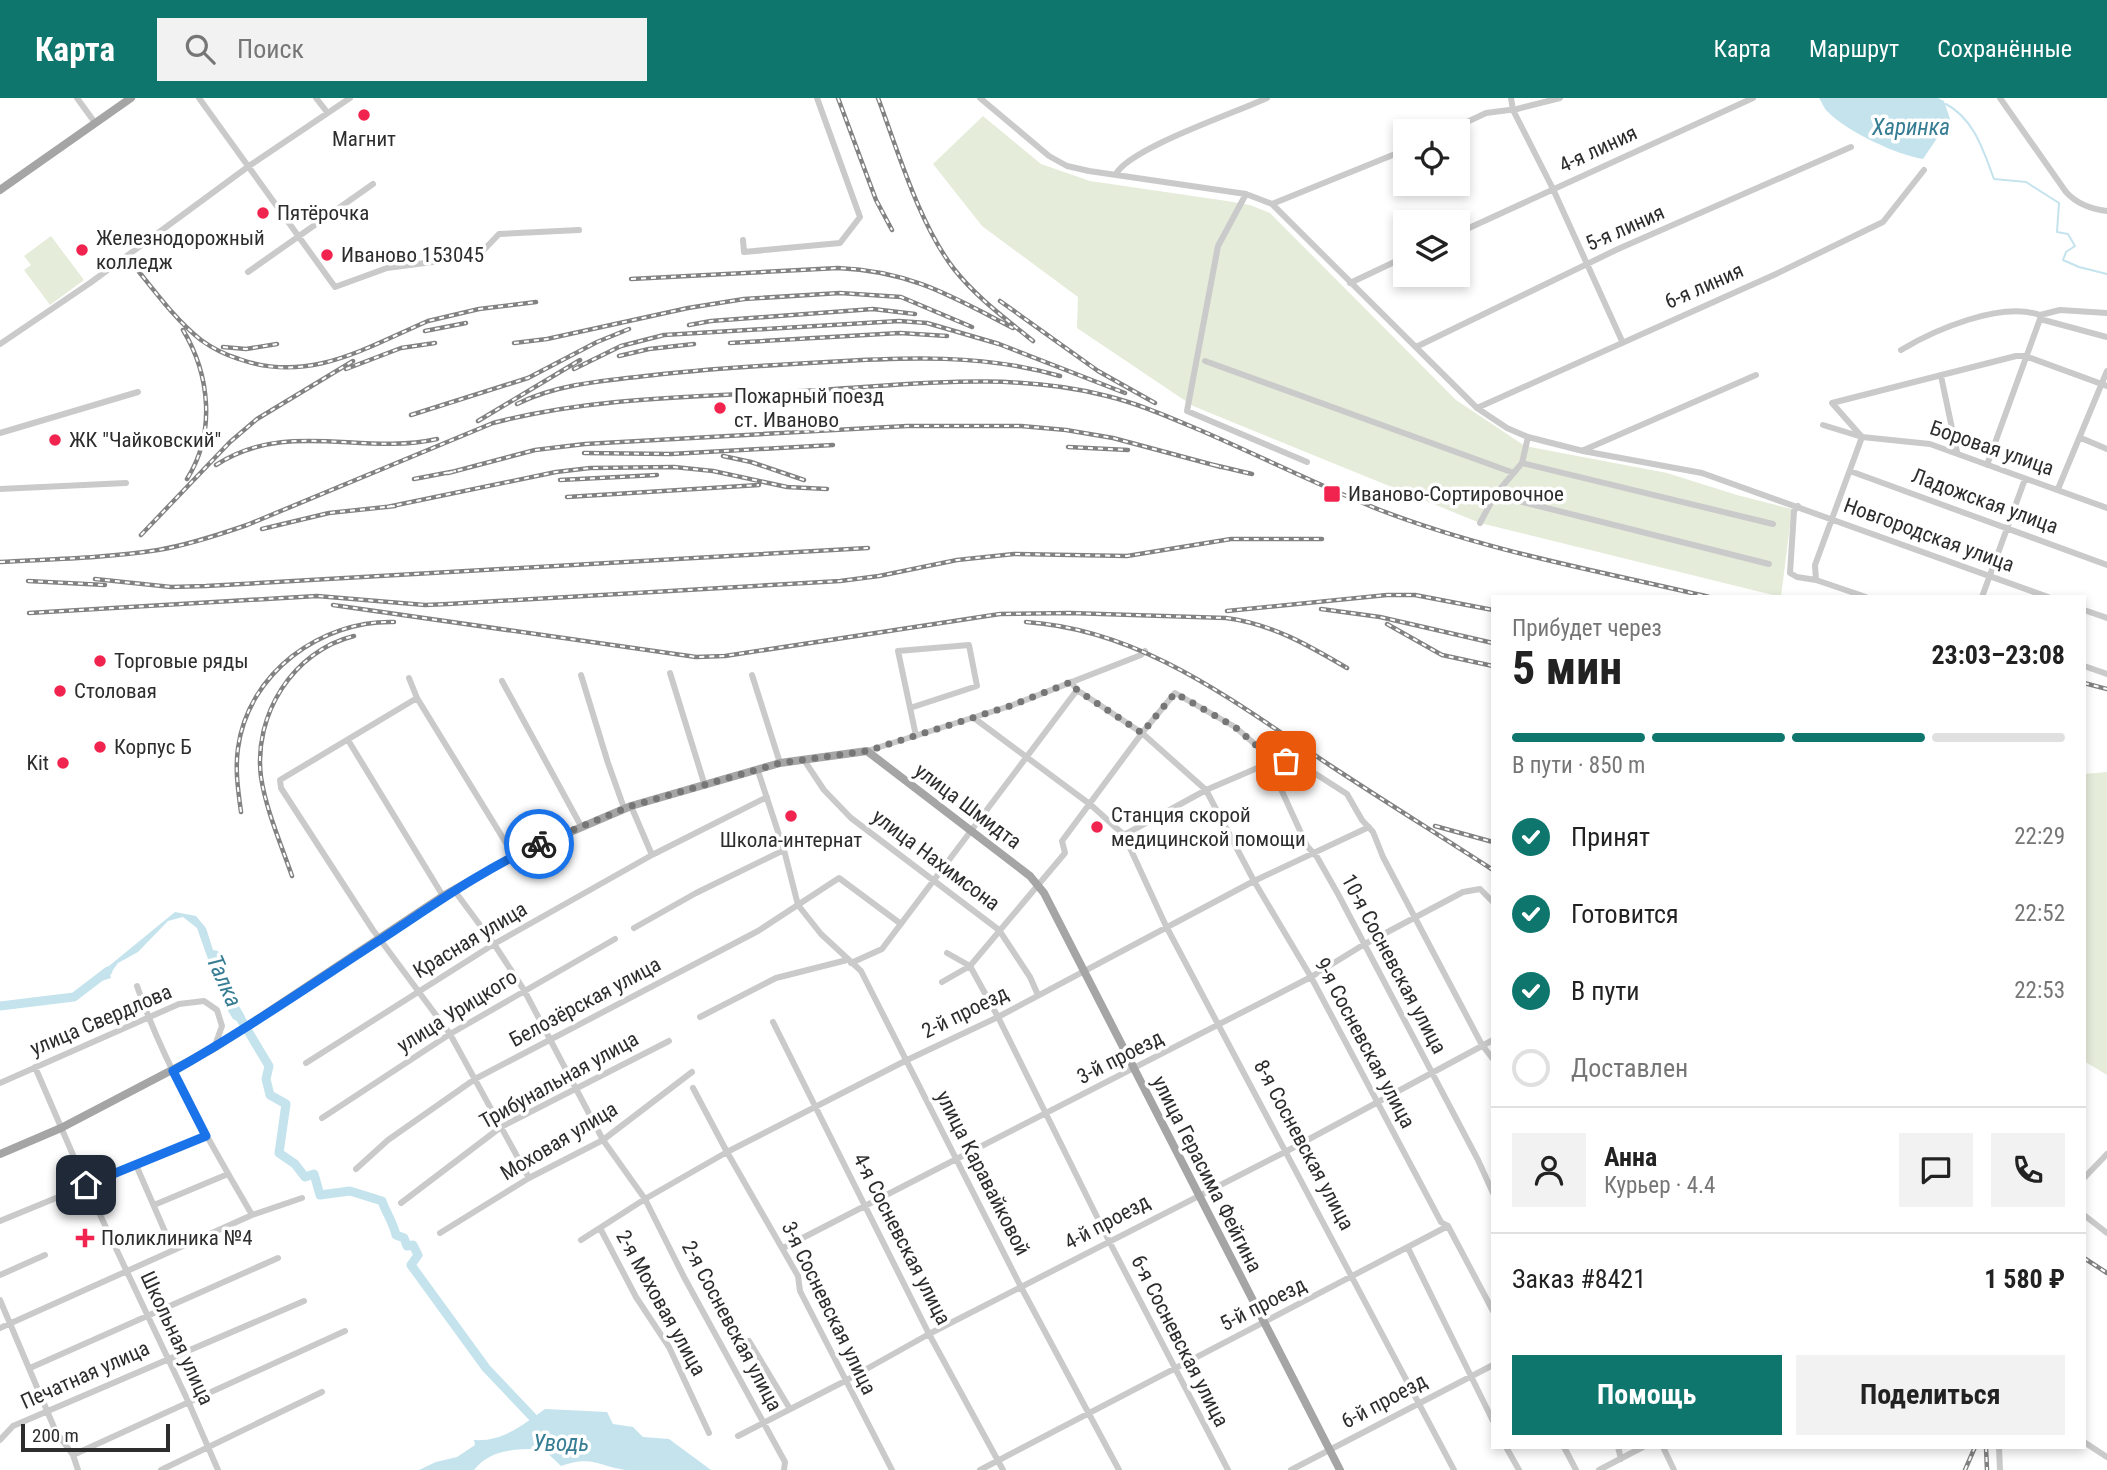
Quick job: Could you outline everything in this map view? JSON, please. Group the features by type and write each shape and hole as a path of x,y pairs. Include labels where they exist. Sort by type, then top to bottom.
{"main road":[{"path":"1,186 124,98"},
{"path":"1,186 131,98"},
{"path":"0,1154 61,1128 228,1040 443,896 514,856 628,807 780,763 867,751"},
{"name":"улица Шмидта","path":"867,751 970,829 1037,884 1044,893"},
{"name":"улица Герасима Фейгина","path":"1044,893 1340,1470"}],"street":[{"path":"77,98 93,120"},
{"path":"199,98 335,286 387,268 478,256 499,234 579,230"},
{"path":"316,98 327,112"},
{"path":"0,344 349,98"},
{"path":"743,240 744,252 840,243 860,217 817,98"},
{"path":"980,98 1049,156 1067,166 1246,194 1272,204 1393,155"},
{"path":"1511,98 1513,110 1553,189 1622,341"},
{"path":"1470,120 1486,113 1513,110 1560,98"},
{"name":"4-я линия","path":"1470,227 1753,98"},
{"path":"2000,98 2066,192 2074,200 2107,211"},
{"path":"1116,174 1120,166 1163,142 1265,99"},
{"name":"5-я линия","path":"1416,347 1586,265 1851,147"},
{"name":"6-я линия","path":"1477,408 1776,274 1883,222 1924,170"},
{"path":"248,272 373,184"},
{"path":"1246,194 1218,246 1187,411 1307,462"},
{"name":"Новгородская улица","path":"1272,204 1477,408 1507,428 1528,437 1583,451 1702,472 2043,595"},
{"path":"1350,282 1393,262"},
{"path":"1901,350 1936,331 1970,320 2017,310 2107,337"},
{"path":"1987,465 2040,317 2060,310 2107,313"},
{"path":"1816,580 1815,565 1862,437 1832,403 2016,356 2025,356 2105,385"},
{"path":"1205,361 1514,473"},
{"path":"2058,489 2105,385 2107,371"},
{"path":"1583,451 1756,376"},
{"path":"1941,376 1957,452"},
{"path":"0,433 138,392"},
{"name":"Боровая улица","path":"1824,425 1862,437 1920,441 1957,452 2107,508"},
{"path":"1480,523 1495,495 1522,463 1528,437"},
{"path":"2081,438 2107,449"},
{"path":"1522,463 1773,524"},
{"name":"Ладожская улица","path":"1850,471 2107,565"},
{"path":"1983,595 2025,479"},
{"path":"0,489 126,483"},
{"path":"1495,495 1769,565"},
{"path":"1798,506 1794,511 1790,573 1860,595"},
{"path":"2086,611 2107,618"},
{"path":"910,708 977,686 969,645 898,652 910,708 916,736"},
{"path":"867,751 974,718 1145,651"},
{"path":"2086,667 2107,674"},
{"path":"670,673 705,786"},
{"path":"581,675 608,763 652,855"},
{"path":"752,675 780,763"},
{"path":"409,678 417,698 514,856"},
{"path":"502,681 581,826"},
{"path":"1071,682 1077,690 1142,733 1206,790"},
{"path":"700,1017 776,978 849,962 882,949 1077,690"},
{"path":"942,982 970,966 1065,853 1062,841 1175,693 1235,727 1264,752 1308,769 1347,794 1373,832 1414,918 1482,1045 1491,1056"},
{"path":"417,698 280,780 281,788 373,930 450,1034 530,1178"},
{"path":"974,718 1091,805 1124,835 1206,790 1269,763"},
{"path":"348,740 443,896"},
{"name":"10-я Сосневская улица","path":"1264,752 1307,846 1314,853 1491,1189"},
{"name":"улица Нахимсона","path":"804,760 824,790 851,818 999,930 1030,977 1038,995"},
{"path":"758,771 784,850 798,905"},
{"name":"9-я Сосневская улица","path":"1206,790 1254,881 1311,977 1441,1222 1448,1226 1491,1307"},
{"name":"Красная улица","path":"306,1063 494,944 652,855 767,797"},
{"name":"2-й проезд","path":"581,1240 726,1152 998,1017 1254,881 1369,827"},
{"name":"8-я Сосневская улица","path":"1124,835 1166,926 1454,1470"},
{"path":"634,928 696,893 784,850"},
{"name":"Белозёрская улица","path":"356,1169 388,1140 475,1079 758,931 839,878 901,924"},
{"name":"3-й проезд","path":"783,1248 1134,1070 1470,890 1480,889 1491,900"},
{"name":"2-я Сосневская улица","path":"454,890 524,990 578,1088 603,1140 645,1199 684,1277 785,1462 784,1470"},
{"name":"улица Каравайковой","path":"798,905 821,934 862,971 1021,1287 1119,1470"},
{"name":"улица Урицкого","path":"322,1118 450,1034 615,939"},
{"path":"947,953 970,966"},
{"name":"6-я Сосневская улица","path":"970,966 1227,1470"},
{"path":"137,986 173,1071 206,1136 252,1215"},
{"name":"улица Свердлова","path":"0,1083 179,1004 204,1001 217,1010 222,1026 214,1048"},
{"name":"4-я Сосневская улица","path":"773,1022 929,1334 1003,1470"},
{"name":"Трибунальная улица","path":"401,1203 501,1127 668,1041"},
{"name":"4-й проезд","path":"738,1436 1198,1194 1287,1151 1491,1041"},
{"name":"Школьная улица","path":"35,1067 86,1185 218,1470"},
{"name":"Моховая улица","path":"440,1233 530,1178 603,1140 692,1072"},
{"name":"3-я Сосневская улица","path":"693,1088 726,1152 798,1276 800,1291 892,1470"},
{"path":"0,1222 206,1136"},
{"path":"2086,1176 2107,1154"},
{"path":"136,1165 173,1250"},
{"path":"154,1205 229,1174"},
{"path":"0,1328 252,1215 302,1198"},
{"path":"2086,1217 2107,1233"},
{"name":"5-й проезд","path":"980,1470 1448,1226"},
{"name":"2-я Моховая улица","path":"600,1228 636,1297 669,1347 709,1433"},
{"path":"1408,1248 1491,1418"},
{"path":"0,1275 45,1255"},
{"path":"30,1367 278,1258"},
{"path":"0,1300 56,1432 73,1455 78,1470"},
{"name":"Печатная улица","path":"0,1440 13,1426 304,1301"},
{"path":"73,1455 345,1331"},
{"name":"2-я Сосневская улица","path":"749,1341 790,1409"},
{"name":"6-й проезд","path":"1291,1470 1491,1366"},
{"path":"161,1470 323,1392"},
{"path":"2086,1443 2107,1457"},
{"path":"1507,1449 1519,1470"},
{"path":"1565,1449 1576,1470"},
{"path":"1618,1449 1621,1459"},
{"path":"1599,1470 1639,1449"},
{"path":"1664,1449 1674,1470"},
{"path":"1999,1449 2000,1470"}],"green space":[{"path":"983,116 1041,164 1090,181 1250,205 1270,213 1456,400 1525,446 1667,473 1792,509 1781,595 1480,523 1193,406 1077,328 1078,297 982,226 933,164"},
{"path":"51,236 84,280 50,305 24,270 31,265 24,256"},
{"path":"2107,772 2107,1075 2086,1062 2086,774"}],"water":[{"name":"Харинка","path":"1819,98 1938,98 1944,101 1950,119 1923,159 1900,153 1859,134 1828,112"},
{"path":"175,912 196,916 206,928 213,950 218,951 227,986 245,1017 239,1022 233,1019 219,996 197,928 183,917 168,921 138,952 118,963 110,974 111,978 98,982 104,970"},
{"name":"Уводь","path":"545,1409 607,1412 613,1424 633,1427 643,1437 669,1439 711,1470 626,1470 588,1461 561,1466 543,1449 534,1449 505,1451 488,1457 474,1470 419,1470 457,1457 475,1445 474,1440 494,1438 512,1431"}],"waterway":[{"name":"Харинка","path":"1946,104 1956,110 1971,127 1994,179 2026,182 2059,203 2057,232 2068,234 2075,246 2066,252 2063,260 2107,274"},
{"name":"Талка","path":"0,1006 74,997 108,971"},
{"name":"Талка","path":"236,1011 269,1066 266,1079 270,1095 286,1104 279,1153 295,1164 305,1177 314,1174 320,1195 350,1191 382,1201 396,1235 404,1238 407,1246 413,1245 418,1255 411,1265 486,1368 541,1426"}],"railway":[{"path":"838,98 876,200 892,230"},
{"path":"878,98 910,187 942,251 972,289 1033,341"},
{"path":"136,268 175,315 201,340 229,355 265,366 313,365 336,360 428,321 479,309 536,302"},
{"path":"631,279 838,268 864,270 929,287 1013,328"},
{"path":"514,343 547,339 688,308 744,299 840,293 901,297 972,327"},
{"path":"1000,301 1098,371 1155,403"},
{"path":"689,325 873,309 915,314"},
{"path":"574,369 621,346 664,335 899,321 927,323 999,344 1125,393"},
{"path":"425,331 466,323"},
{"path":"411,415 528,378 597,342 629,329"},
{"path":"183,330 199,366 206,404 202,443 187,479"},
{"path":"730,343 900,333 947,336"},
{"path":"346,369 401,348 435,343"},
{"path":"223,347 246,349 277,344"},
{"path":"619,356 649,349 694,344"},
{"path":"517,404 551,391 607,380 725,368 857,360 915,358 974,361 1060,376"},
{"path":"478,421 580,360"},
{"path":"141,535 230,442 257,419 353,361"},
{"path":"0,562 119,555 192,543 247,525 493,423 531,414 645,399 993,382 1069,388 1119,399 1179,421 1358,501 1420,524 1502,549 1700,595"},
{"path":"448,473 535,450 585,444 907,426 1021,426 1066,430 1113,438 1221,467"},
{"path":"216,465 243,451 270,444 297,441 380,444 437,439"},
{"path":"584,453 671,454 833,445"},
{"path":"1068,447 1128,450"},
{"path":"723,456 751,462 804,480"},
{"path":"1214,465 1252,474"},
{"path":"387,507 556,472 590,468 674,467 713,471 787,487 827,489"},
{"path":"414,479 456,471"},
{"path":"560,480 657,475"},
{"path":"567,497 759,485"},
{"path":"262,529 329,513 395,506"},
{"path":"29,613 317,596 425,605 448,604 840,581 957,560 1014,554 1127,556 1231,539 1322,539"},
{"path":"95,579 171,587 206,586 868,548"},
{"path":"28,581 105,585"},
{"path":"1227,611 1387,595 1415,595 1491,610"},
{"path":"333,605 696,657 725,656 1000,614 1070,613 1226,618 1274,630 1347,668"},
{"path":"1321,609 1380,617 1491,643"},
{"path":"241,812 237,772 238,748 245,721 256,696 292,656 315,641 340,630 394,622"},
{"path":"1026,622 1069,628 1110,639 1187,673 1491,869"},
{"path":"1387,624 1442,655 1491,666"},
{"path":"292,876 263,789 260,754 264,731 271,709 296,671 332,644 354,636"},
{"path":"2086,684 2107,689"},
{"path":"1435,826 1491,841"},
{"path":"2086,1259 2107,1273"},
{"path":"1965,1470 1974,1449"},
{"path":"1986,1449 1987,1470"}],"way so far":[{"path":"539,844 624,808 780,763 867,751 1010,706 1071,682 1077,690 1142,733 1175,693 1235,727 1264,752 1286,761"}],"place":[{"name":"Магнит","path":"364,115"},
{"name":"Пятёрочка","path":"263,213"},
{"name":"Железнодорожный колледж","path":"82,250"},
{"name":"Иваново 153045","path":"327,255"},
{"name":"Пожарный поезд ст. Иваново","path":"720,408"},
{"name":"ЖК \"Чайковский\"","path":"55,440"},
{"name":"Иваново-Сортировочное","path":"1332,494"},
{"name":"Торговые ряды","path":"100,661"},
{"name":"Столовая","path":"60,691"},
{"name":"Корпус Б","path":"100,747"},
{"name":"Kit","path":"63,763"},
{"name":"Школа-интернат","path":"791,816"},
{"name":"Станция скорой медицинской помощи","path":"1097,827"},
{"name":"Поликлиника №4","path":"85,1238"}],"route":[{"path":"86,1185 206,1136 173,1071 228,1040 443,896 539,844"}]}
